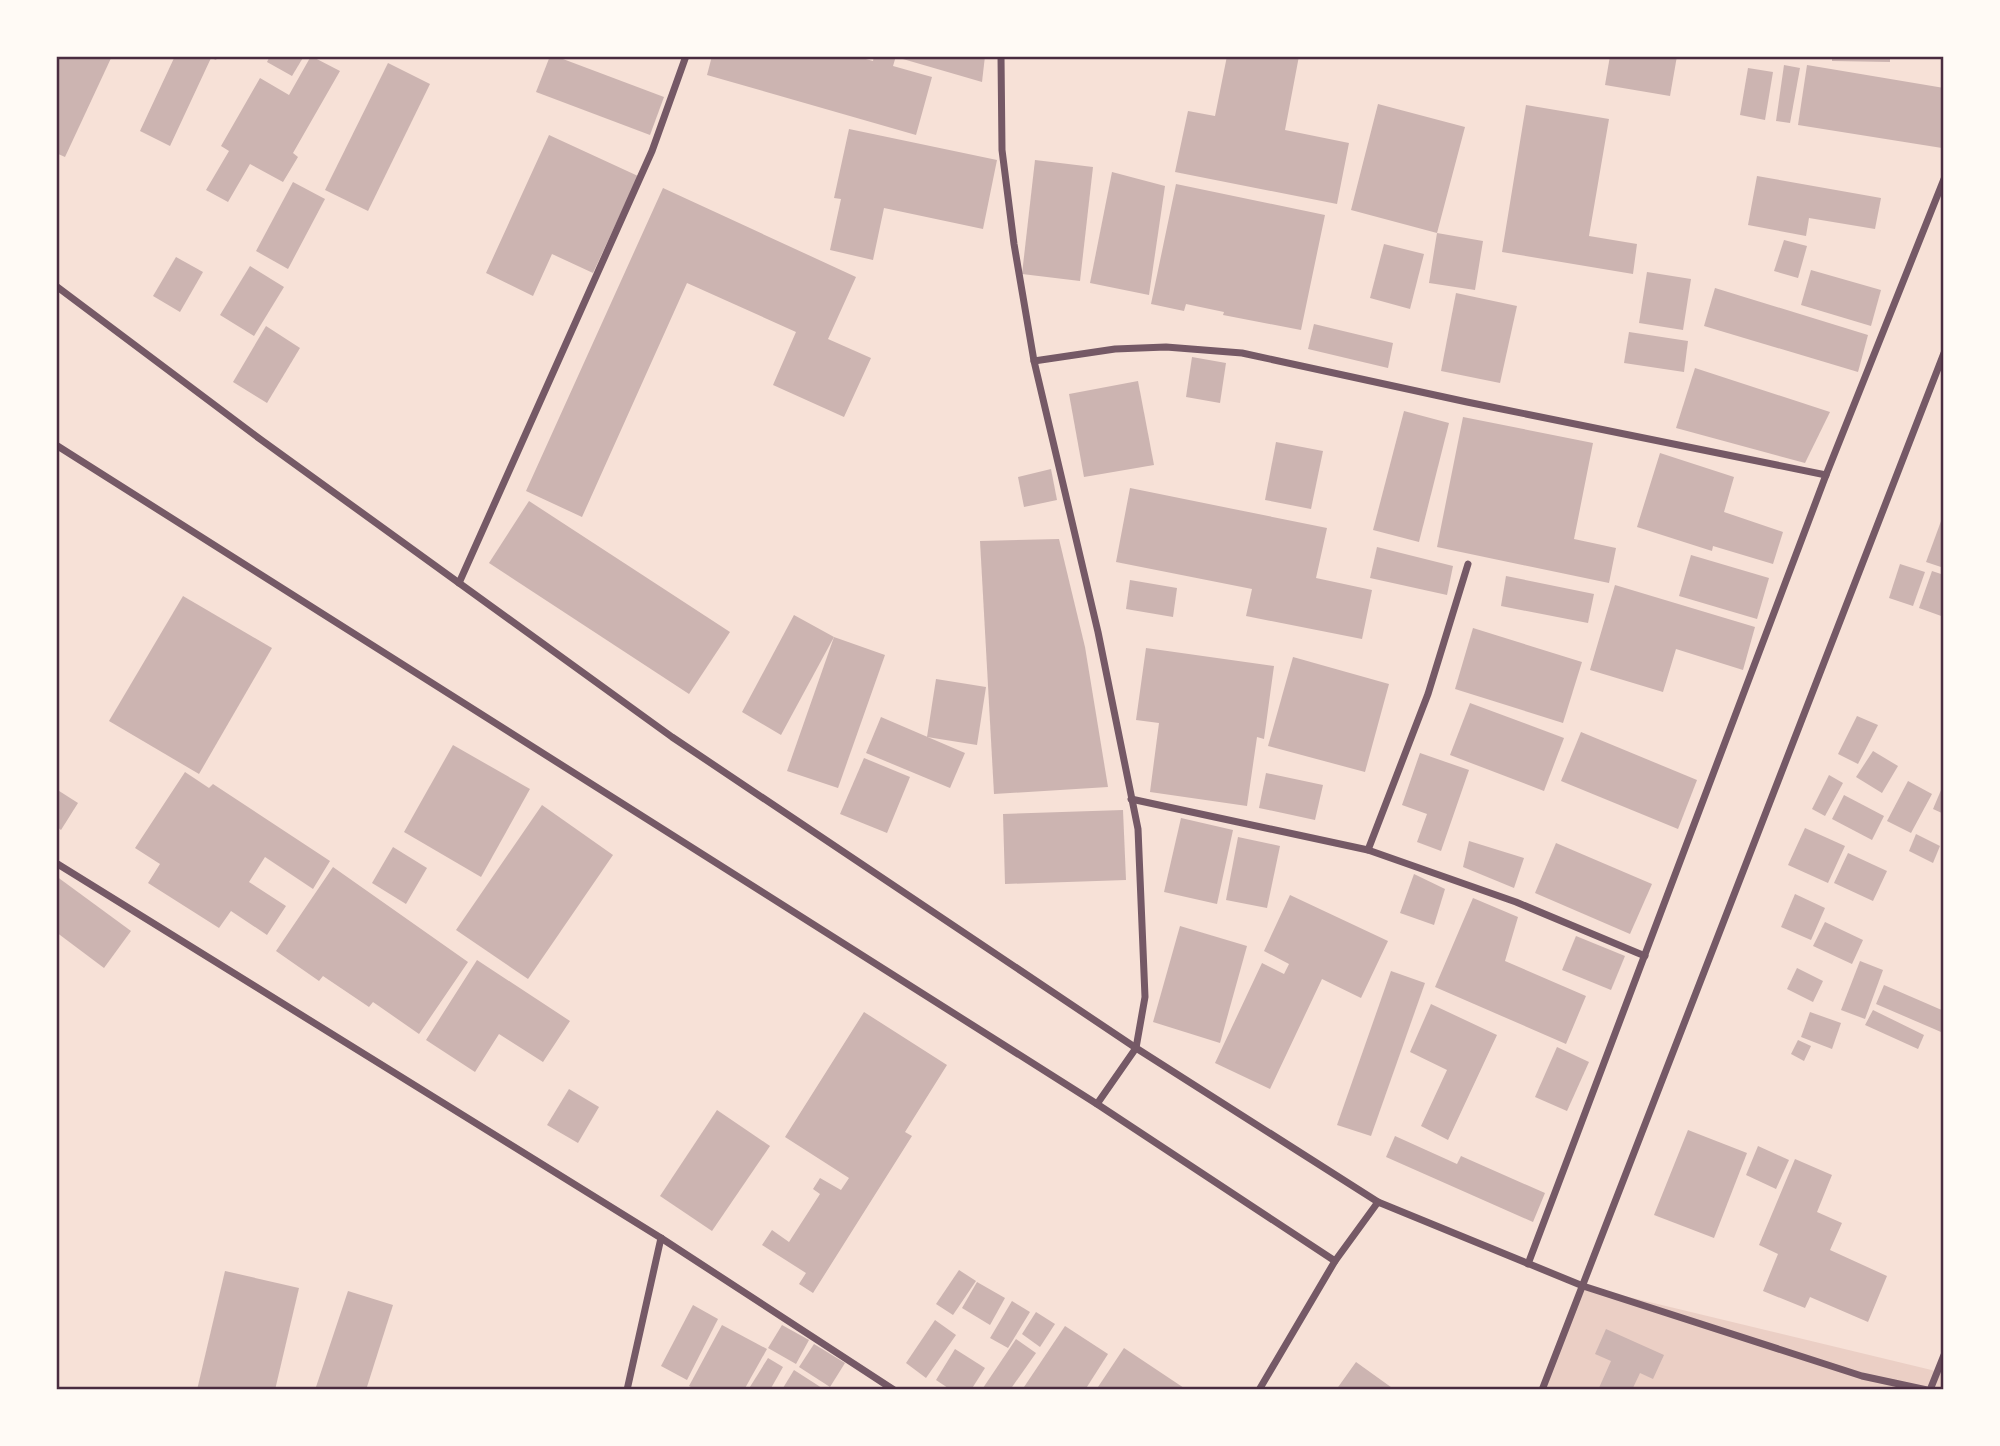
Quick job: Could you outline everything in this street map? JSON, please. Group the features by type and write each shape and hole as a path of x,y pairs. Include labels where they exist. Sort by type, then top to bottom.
{"street":[{"path":"459,583 652,151 687,56"},
{"path":"1001,56 1002,150 1014,244 1034,361 1098,632 1138,829 1145,997 1136,1048 1097,1104"},
{"path":"1528,1264 1826,475 1944,179"},
{"path":"56,286 260,439 671,737 1136,1048 1378,1202 1583,1286 1861,1376 1929,1390 1944,1355"},
{"path":"1034,361 1115,349 1153,347 1242,353 1826,475"},
{"path":"1542,1390 1944,353"},
{"path":"56,445 1097,1104 1335,1261"},
{"path":"1368,850 1428,694 1468,564"},
{"path":"1132,799 1368,850 1516,902 1645,956"},
{"path":"56,863 661,1238 894,1390"},
{"path":"1259,1390 1335,1261 1378,1202"},
{"path":"627,1390 661,1238"}],"shaded area":[{"path":"1583,1286 1944,1373 1944,1390 1542,1390"}],"building":[{"path":"59,56 112,56 65,157 56,153 56,64"},
{"path":"175,56 218,56 216,60 211,58 170,146 140,131"},
{"path":"270,56 304,56 292,76 267,62"},
{"path":"311,56 340,71 293,153 298,157 283,182 250,164 228,202 206,190 229,151 221,146 260,78 289,95"},
{"path":"550,56 664,97 650,135 536,92"},
{"path":"712,56 855,56 873,61 874,56 896,56 893,66 932,77 916,135 707,75"},
{"path":"985,56 982,82 896,57"},
{"path":"1227,56 1299,56 1285,130 1349,143 1337,204 1175,172 1188,111 1215,116"},
{"path":"1610,56 1677,56 1670,96 1605,85"},
{"path":"1832,56 1890,56 1890,62 1832,61"},
{"path":"388,63 430,84 368,211 325,190"},
{"path":"1784,65 1800,68 1790,123 1776,121"},
{"path":"1807,65 1944,88 1942,148 1798,125"},
{"path":"1748,68 1773,72 1765,120 1740,115"},
{"path":"1378,104 1465,127 1437,233 1351,210"},
{"path":"1526,105 1609,119 1589,236 1637,244 1633,274 1502,252"},
{"path":"849,129 997,160 983,229 884,208 873,260 830,250 841,199 834,198"},
{"path":"549,135 638,176 593,273 552,254 533,296 486,273"},
{"path":"1035,160 1093,167 1080,281 1022,274"},
{"path":"1112,172 1165,186 1149,295 1090,283"},
{"path":"1757,176 1881,198 1875,229 1809,218 1806,236 1748,225"},
{"path":"293,182 325,199 288,269 256,251"},
{"path":"1176,184 1325,215 1301,330 1223,315 1224,312 1186,304 1184,311 1151,304"},
{"path":"663,188 856,277 828,339 871,358 844,417 773,385 796,332 687,283 582,517 526,491"},
{"path":"1437,233 1483,241 1475,290 1429,283"},
{"path":"1784,240 1807,246 1798,278 1774,271"},
{"path":"1384,244 1424,254 1410,309 1370,298"},
{"path":"176,257 203,272 180,312 153,296"},
{"path":"250,266 284,287 254,336 220,315"},
{"path":"1811,270 1881,290 1871,326 1801,305"},
{"path":"1647,272 1691,279 1683,330 1639,323"},
{"path":"1715,288 1868,335 1858,372 1704,326"},
{"path":"1456,293 1517,306 1500,383 1441,371"},
{"path":"1314,324 1393,343 1388,368 1308,349"},
{"path":"266,326 300,348 267,403 233,382"},
{"path":"1629,332 1688,341 1684,372 1624,363"},
{"path":"1192,357 1226,363 1220,403 1186,397"},
{"path":"1695,368 1830,412 1805,463 1676,428"},
{"path":"1138,381 1154,465 1084,477 1069,394"},
{"path":"1404,411 1449,423 1419,542 1373,530"},
{"path":"1463,417 1593,443 1574,539 1616,548 1609,583 1437,547"},
{"path":"1276,442 1323,451 1311,509 1265,500"},
{"path":"1660,453 1734,477 1724,512 1783,532 1773,564 1713,546 1712,551 1637,527"},
{"path":"1051,469 1057,500 1024,507 1018,477"},
{"path":"1130,488 1327,528 1316,578 1372,590 1362,639 1246,616 1252,589 1116,562"},
{"path":"529,501 730,632 689,694 489,563"},
{"path":"1944,513 1944,568 1926,562"},
{"path":"1059,539 1085,647 1108,787 994,794 980,541"},
{"path":"1377,547 1453,566 1447,595 1370,578"},
{"path":"1691,555 1769,578 1757,619 1679,596"},
{"path":"1900,564 1925,572 1913,606 1889,598"},
{"path":"1932,571 1944,575 1944,617 1919,608"},
{"path":"1506,576 1594,594 1588,623 1501,606"},
{"path":"1130,580 1177,588 1173,617 1126,609"},
{"path":"1615,585 1755,627 1743,670 1676,649 1663,692 1590,670"},
{"path":"183,596 272,648 199,774 109,721"},
{"path":"794,615 834,637 781,735 742,712"},
{"path":"1473,628 1582,662 1563,723 1455,689"},
{"path":"834,637 885,655 838,788 787,771"},
{"path":"1146,648 1274,666 1264,739 1257,737 1247,806 1150,792 1159,723 1136,720"},
{"path":"1293,657 1389,684 1365,772 1268,746"},
{"path":"936,679 986,687 977,745 927,737"},
{"path":"1470,703 1564,738 1544,791 1450,755"},
{"path":"1857,716 1878,725 1858,764 1838,754"},
{"path":"881,717 965,753 950,788 866,753"},
{"path":"1581,732 1697,780 1678,829 1561,781"},
{"path":"453,745 530,789 481,877 404,832"},
{"path":"1873,751 1898,766 1882,793 1856,777"},
{"path":"1420,753 1469,770 1441,851 1417,842 1427,814 1402,805"},
{"path":"864,758 910,777 887,833 840,814"},
{"path":"185,772 209,788 213,784 330,861 313,889 265,857 249,882 286,906 267,935 231,911 219,928 148,883 160,864 135,848"},
{"path":"1266,773 1323,785 1315,820 1259,808"},
{"path":"1829,775 1843,783 1825,816 1812,809"},
{"path":"1908,781 1932,794 1911,833 1887,821"},
{"path":"1944,783 1944,814 1933,809"},
{"path":"56,789 78,803 61,830 56,826"},
{"path":"1844,795 1884,816 1872,840 1832,819"},
{"path":"542,805 613,855 528,979 456,930"},
{"path":"1123,810 1126,880 1005,884 1003,814"},
{"path":"1181,818 1233,830 1217,904 1164,892"},
{"path":"1805,828 1845,846 1828,883 1788,865"},
{"path":"1916,834 1940,846 1933,863 1909,851"},
{"path":"1238,837 1280,846 1267,908 1226,900"},
{"path":"1469,841 1524,858 1514,888 1463,867"},
{"path":"1556,843 1652,884 1630,934 1535,893"},
{"path":"393,847 427,868 406,904 372,883"},
{"path":"1848,853 1887,871 1873,901 1834,883"},
{"path":"333,867 468,962 419,1034 373,1002 369,1007 323,976 319,981 276,951"},
{"path":"1414,874 1445,889 1434,925 1400,913"},
{"path":"56,876 131,931 104,968 56,932"},
{"path":"1795,894 1825,908 1811,940 1781,927"},
{"path":"1290,895 1388,941 1361,998 1322,979 1270,1089 1215,1063 1262,963 1284,974 1289,964 1264,951"},
{"path":"1473,898 1518,917 1505,961 1586,996 1566,1044 1435,987"},
{"path":"1825,922 1863,940 1852,964 1813,946"},
{"path":"1180,926 1247,946 1220,1043 1153,1022"},
{"path":"1576,936 1625,956 1611,990 1562,970"},
{"path":"477,960 570,1021 543,1062 499,1034 475,1072 426,1040"},
{"path":"1860,961 1883,970 1865,1019 1841,1010"},
{"path":"1797,968 1823,981 1813,1002 1787,989"},
{"path":"1391,971 1425,983 1371,1136 1337,1125"},
{"path":"1884,985 1944,1011 1941,1032 1876,1004"},
{"path":"1431,1004 1497,1035 1448,1140 1421,1126 1447,1070 1410,1052"},
{"path":"1873,1010 1924,1035 1918,1049 1865,1025"},
{"path":"864,1012 947,1065 905,1132 912,1136 813,1293 799,1284 806,1273 762,1245 772,1230 789,1242 820,1194 813,1189 820,1178 841,1190 849,1178 785,1137"},
{"path":"1810,1012 1841,1023 1832,1049 1801,1037"},
{"path":"1798,1040 1811,1046 1804,1061 1791,1054"},
{"path":"1557,1047 1589,1062 1567,1111 1535,1097"},
{"path":"569,1089 599,1107 578,1143 547,1125"},
{"path":"717,1110 770,1146 712,1231 660,1196"},
{"path":"1688,1130 1747,1153 1714,1238 1654,1215"},
{"path":"1395,1136 1457,1164 1461,1156 1545,1193 1533,1222 1386,1157"},
{"path":"1758,1146 1789,1160 1776,1189 1746,1175"},
{"path":"1795,1159 1832,1175 1817,1212 1842,1223 1830,1250 1887,1276 1868,1322 1810,1297 1805,1308 1763,1291 1778,1254 1759,1245"},
{"path":"959,1270 976,1281 953,1315 936,1304"},
{"path":"225,1271 299,1288 275,1390 197,1390"},
{"path":"977,1282 1005,1298 990,1325 962,1308"},
{"path":"348,1291 393,1305 366,1390 315,1390"},
{"path":"1012,1301 1030,1312 1008,1348 990,1338"},
{"path":"693,1305 718,1319 687,1380 661,1366"},
{"path":"1036,1312 1055,1324 1040,1347 1022,1334"},
{"path":"935,1320 956,1335 926,1378 906,1363"},
{"path":"722,1325 767,1349 744,1390 696,1390 689,1386"},
{"path":"782,1325 809,1340 796,1364 768,1348"},
{"path":"1065,1326 1108,1354 1085,1390 1022,1390"},
{"path":"1606,1329 1664,1355 1653,1379 1640,1373 1632,1390 1598,1390 1611,1361 1595,1354"},
{"path":"1016,1339 1036,1353 1010,1390 986,1390 983,1388"},
{"path":"814,1344 845,1363 830,1387 799,1367"},
{"path":"1124,1348 1187,1390 1096,1390"},
{"path":"955,1349 985,1368 971,1390 951,1390 936,1380"},
{"path":"768,1358 783,1367 770,1390 748,1390"},
{"path":"1356,1362 1395,1390 1336,1390"},
{"path":"794,1370 822,1388 821,1390 783,1388"}]}
